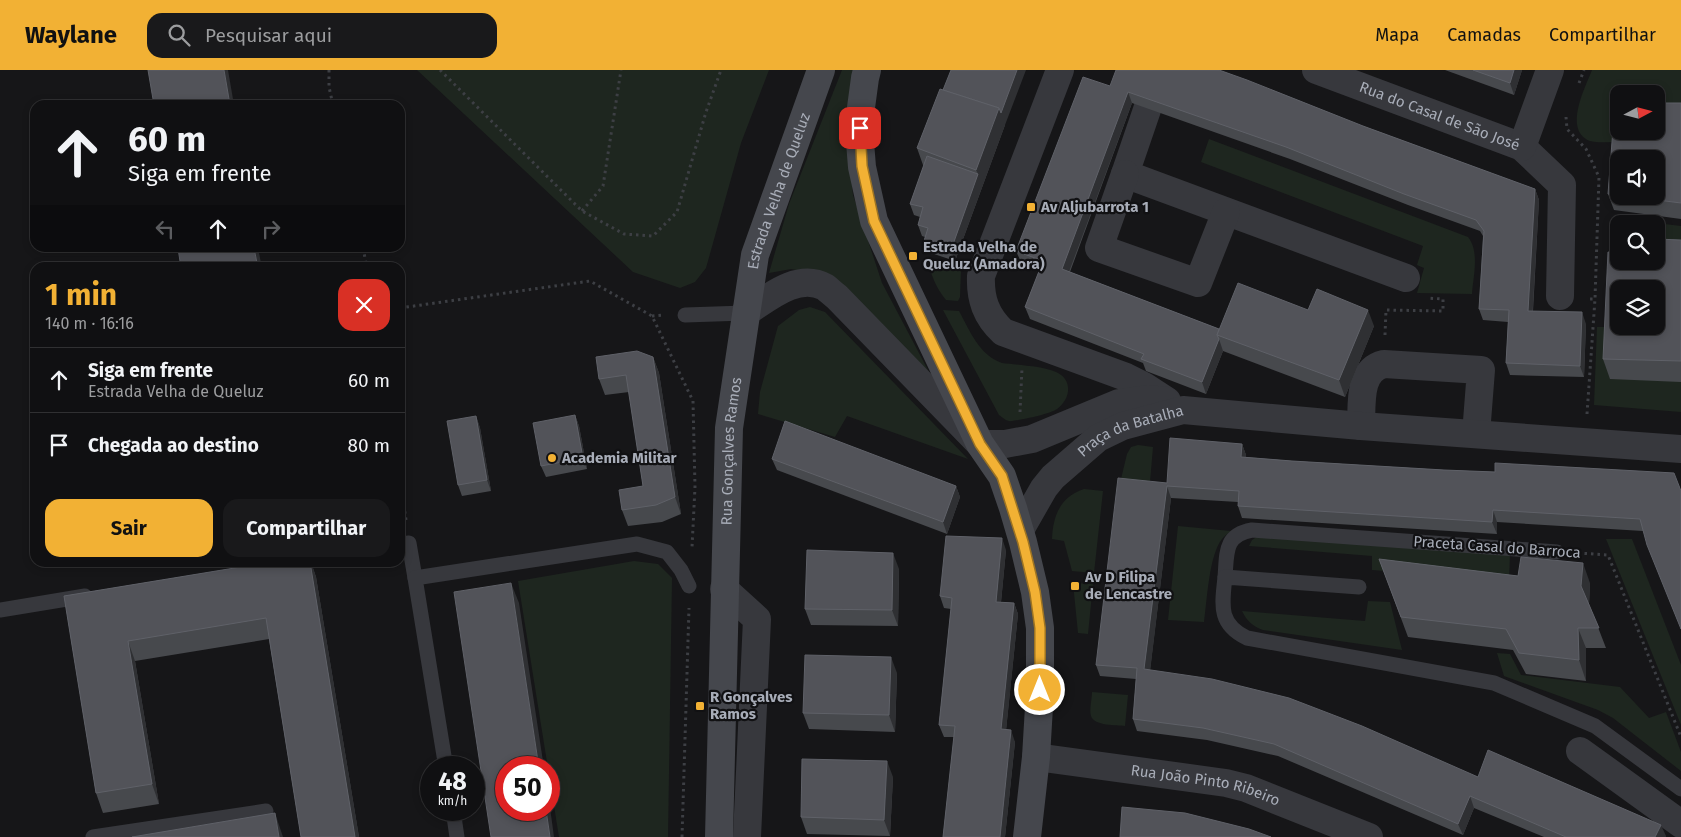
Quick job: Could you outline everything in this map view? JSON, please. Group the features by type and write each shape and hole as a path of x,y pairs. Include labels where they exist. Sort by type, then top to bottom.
{"main road":[{"name":"Estrada Velha de Queluz","path":"745,313 755,255 821,70"},
{"path":"867,70 860,115 860,142 864,175 874,221 980,444 1002,476 1020,530 1035,592 1040,628 1040,690 1036,757 1027,837"},
{"name":"Rua Gonçalves Ramos","path":"719,837 729,428 745,313"}],"street":[{"name":"Praça da Batalha","path":"1060,70 981,276 980,290 982,302 995,324 1003,332 1126,377 1175,405"},
{"name":"Rua do Casal de São José","path":"1316,70 1522,147 1562,185 1560,296"},
{"path":"1522,147 1550,70"},
{"path":"1150,101 1099,248 1198,283 1226,212"},
{"path":"1125,174 1406,278"},
{"path":"745,313 785,288 794,285 810,283 824,287 980,444"},
{"name":"Praça da Batalha","path":"1065,466 1075,447 1100,424 1106,408 1101,382 1089,364"},
{"path":"1361,426 1364,384 1367,376 1376,366 1384,364 1481,370 1476,434"},
{"name":"Praça da Batalha","path":"980,444 1019,443 1106,408 1134,400 1175,405"},
{"path":"1175,405 1361,426 1681,449"},
{"name":"Praça da Batalha","path":"1020,530 1044,488 1065,466 1098,438 1175,405"},
{"path":"724,589 757,619 748,837"},
{"path":"1580,751 1681,824"},
{"name":"Rua João Pinto Ribeiro","path":"1036,757 1226,783 1246,788 1369,837"}],"lane":[{"path":"684,315 745,313"},
{"name":"Praceta Casal do Barroca","path":"1557,552 1252,530 1242,532 1234,537 1228,546 1222,601 1227,623 1235,632 1246,638 1494,683 1595,726 1681,789"},
{"path":"415,578 636,544 667,552 681,570 689,586"},
{"path":"405,547 415,578 444,756"},
{"path":"1225,577 1359,587"},
{"path":"0,610 97,594"},
{"path":"93,837 266,811"},
{"path":"455,821 457,837"}],"path":[{"path":"329,70 329,87 332,100"},
{"path":"440,70 582,211 624,234 653,236 677,212 706,112 721,70"},
{"path":"582,211 603,186 621,70"},
{"path":"1384,364 1386,310 1443,311 1443,299 1412,298 1406,278"},
{"path":"405,307 590,282 652,316 693,401 695,487 689,586 682,837"},
{"path":"1584,442 1595,299"},
{"path":"1019,443 1023,340"},
{"name":"Praceta Casal do Barroca","path":"1557,552 1608,555 1681,737"}],"shaded area":[{"path":"417,70 769,70 741,143 706,268 695,282 680,288 633,272"},
{"path":"842,70 856,70 847,139 853,195 882,283 929,372 813,273 791,269 769,273 789,204"},
{"path":"1592,70 1681,70 1681,115 1665,115 1665,85 1610,85 1610,140 1614,140 1614,142 1590,141 1582,136 1578,128 1577,118 1581,97"},
{"path":"1209,139 1468,237 1472,243 1475,257 1472,294 1417,293 1424,268 1417,265 1423,246 1201,162"},
{"path":"1665,224 1681,226 1681,412 1594,405 1597,327 1609,327 1610,309 1610,335 1665,335 1665,280 1612,280 1612,270 1665,270"},
{"path":"926,257 961,270 960,297 958,301 946,300 942,295 934,280"},
{"path":"810,307 825,312 968,459 847,416 835,437 758,414 760,392 778,326 799,310"},
{"path":"943,310 959,311 976,342 994,359 1002,363 1044,368 1061,375 1065,379 1068,389 1062,405 1048,413 1016,420 1005,420 999,415"},
{"path":"1138,445 1153,447 1150,482 1121,479 1127,454 1131,447"},
{"path":"1084,489 1103,491 1094,573 1072,571 1064,541 1052,539 1054,523 1059,508 1069,497"},
{"path":"1178,526 1231,531 1222,539 1214,556 1204,622 1168,620"},
{"path":"1258,536 1510,554 1509,581 1372,570 1372,556 1249,546 1252,540"},
{"path":"1606,539 1632,539 1681,665 1681,725"},
{"path":"634,561 658,564 672,578 668,837 559,837 556,821 560,821 560,756 546,756 518,581"},
{"path":"1073,583 1093,584 1088,634 1078,633"},
{"path":"1368,601 1390,602 1402,650 1263,630 1250,623 1242,611 1365,621"},
{"path":"1497,653 1510,654 1521,675 1620,687 1649,718 1666,712 1681,752 1681,771 1613,718 1598,710 1504,676"},
{"path":"1092,692 1128,695 1125,726 1096,722 1093,719 1090,711"}],"building":[{"path":"148,70 224,70 229,100 153,100"},
{"path":"951,70 1017,70 1001,113 999,108 943,90"},
{"path":"1116,70 1219,70 1363,126 1535,189 1528,311 1582,312 1580,366 1506,363 1509,310 1479,309 1484,231 1476,220 1404,194 1286,147 1128,92 1062,269 1219,329 1217,335 1219,339 1202,382 1141,359 1144,354 1025,307 1043,261 1016,251 1083,77 1110,86"},
{"path":"1473,70 1514,70 1510,83"},
{"path":"940,89 999,108 976,170 917,148"},
{"path":"1665,103 1681,103 1681,203 1665,201 1665,150 1611,150 1612,140 1665,140"},
{"path":"927,156 978,174 951,250 924,241 928,228 918,225 923,207 910,204"},
{"path":"1610,168 1610,194 1608,194"},
{"path":"1665,239 1681,240 1681,361 1603,359 1608,252 1610,252 1610,270 1665,270"},
{"path":"179,252 255,252 257,262 180,262"},
{"path":"1238,283 1308,310 1317,289 1368,310 1339,380 1217,335"},
{"path":"637,351 653,357 675,497 656,505 622,510 619,490 643,486 626,375 599,379 596,357"},
{"path":"575,415 583,458 541,466 533,423"},
{"path":"476,416 487,480 458,485 447,421"},
{"path":"785,421 956,486 943,522 772,459"},
{"path":"1170,438 1242,444 1241,457 1292,461 1495,472 1495,463 1674,473 1681,491 1681,629 1647,545 1640,519 1493,510 1492,522 1238,506 1239,491 1167,486 1144,669 1212,679 1289,698 1362,726 1478,777 1488,750 1661,825 1655,837 1566,837 1470,796 1458,824 1274,744 1203,728 1133,719 1137,668 1096,665 1118,478 1167,483"},
{"path":"946,536 1002,538 996,602 1014,603 1001,729 1011,730 1000,837 943,837 955,726 939,725 952,598 940,596"},
{"path":"807,550 893,553 892,610 805,609"},
{"path":"1521,557 1583,563 1581,586 1599,628 1578,628 1579,660 1519,653 1506,629 1401,617 1379,559 1518,576"},
{"path":"241,567 311,567 355,837 301,837 266,618 128,641 152,784 96,793 64,596"},
{"path":"511,583 537,756 495,756 495,821 548,821 550,837 491,837 485,797 485,756 479,756 454,592"},
{"path":"805,655 891,657 889,715 803,713"},
{"path":"802,759 887,761 884,820 801,817"},
{"path":"1122,807 1185,813 1249,829 1271,837 1120,837"},
{"path":"275,813 279,837 132,837"}],"place":[{"name":"Av Aljubarrota 1","path":"1031,207"},
{"name":"Estrada Velha de Queluz (Amadora)","path":"913,256"},
{"name":"Academia Militar","path":"552,458"},
{"name":"Av D Filipa de Lencastre","path":"1075,586"},
{"name":"R Gonçalves Ramos","path":"700,706"}],"route":[{"path":"860,128 862,166 874,221 980,444 1002,476 1020,530 1035,592 1040,628 1040,690"}]}
